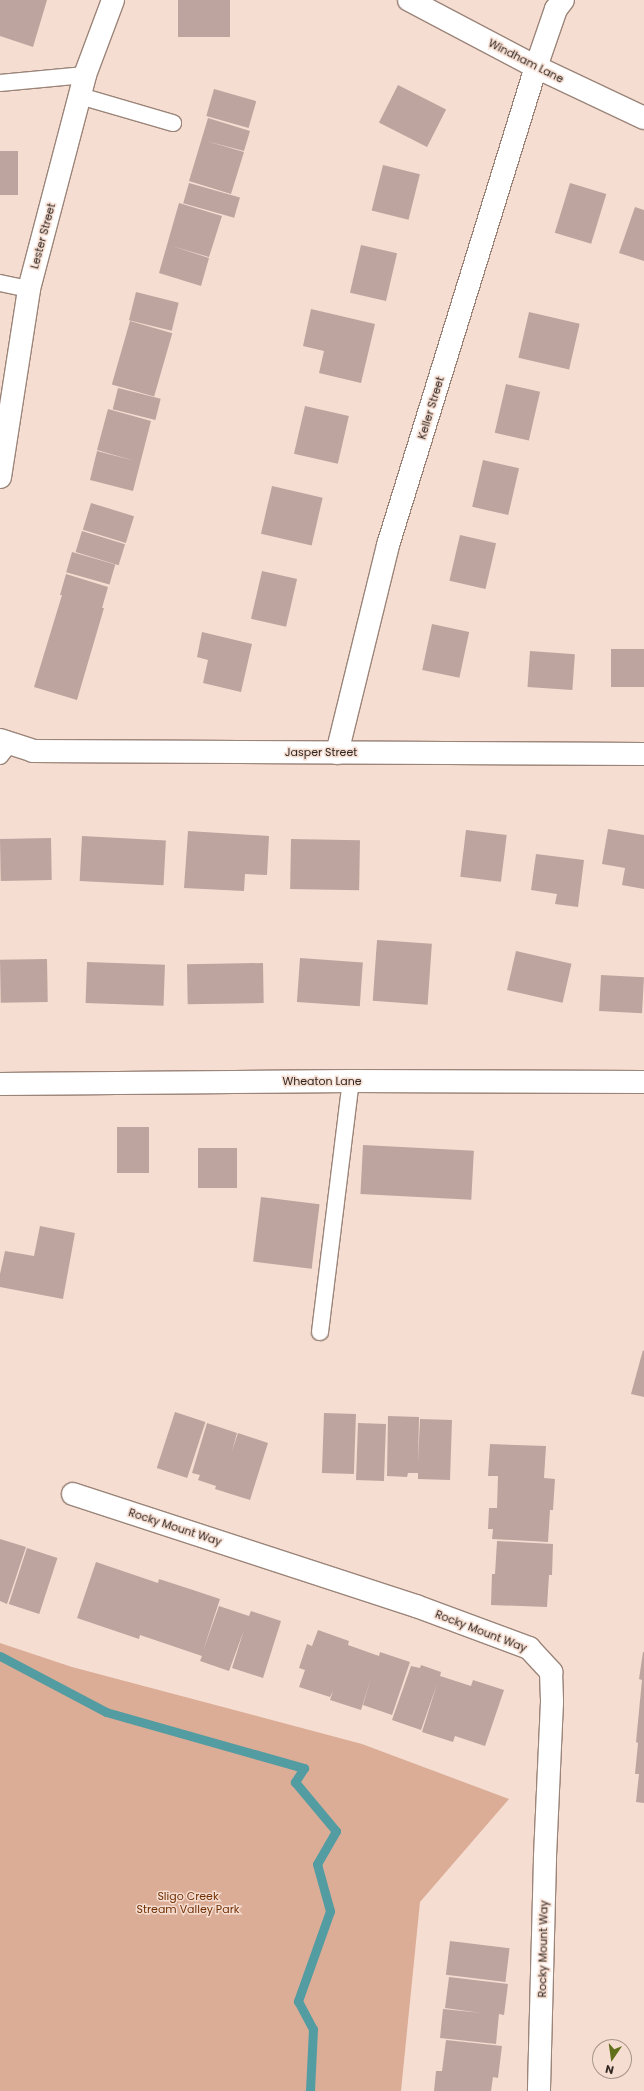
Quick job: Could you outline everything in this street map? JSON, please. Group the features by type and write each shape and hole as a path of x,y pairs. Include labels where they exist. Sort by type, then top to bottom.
{"street":[{"name":"Lester Street","path":"0,477 29,289 85,75 113,0"},
{"name":"Windham Lane","path":"409,0 536,67 644,118"},
{"name":"Keller Street","path":"337,752 388,545 536,67 556,9 562,0"},
{"name":"Jasper Street","path":"3,746 33,751 644,754"},
{"name":"Wheaton Lane","path":"0,1084 351,1081 644,1082"},
{"name":"Rocky Mount Way","path":"73,1494 416,1606 529,1648 551,1672 552,1702 545,1859 539,2091"}],"lane":[{"path":"0,83 85,75"},
{"path":"80,96 173,123"},
{"path":"0,283 29,289"},
{"path":"320,1332 351,1081"}],"green space":[{"name":"Sligo Creek Stream Valley Park","path":"0,1643 72,1667 362,1744 509,1799 420,1902 401,2091 0,2091"}],"building":[{"path":"0,0 47,0 33,47 0,36"},
{"path":"178,0 230,0 230,37 178,37"},
{"path":"398,85 446,110 427,147 379,122"},
{"path":"214,89 256,101 249,128 206,116"},
{"path":"208,118 250,131 244,151 206,141 244,152 231,194 189,181"},
{"path":"0,151 18,151 18,195 0,195"},
{"path":"383,165 420,174 409,220 372,211"},
{"path":"189,183 240,198 234,218 183,203"},
{"path":"570,183 606,194 591,244 555,233"},
{"path":"179,203 222,216 209,257 172,246 209,258 201,286 159,273"},
{"path":"635,207 644,210 644,261 619,253"},
{"path":"361,245 397,253 386,301 350,293"},
{"path":"136,292 179,303 172,331 129,320"},
{"path":"311,309 375,324 361,383 319,373 324,351 303,346"},
{"path":"529,312 580,324 569,369 518,358"},
{"path":"130,321 172,333 154,397 112,384"},
{"path":"506,384 540,392 529,441 495,433"},
{"path":"118,388 161,399 155,420 113,409"},
{"path":"305,406 349,416 338,464 294,454"},
{"path":"108,409 151,421 133,491 90,480 97,451 135,461 97,450"},
{"path":"483,460 519,468 508,515 472,507"},
{"path":"272,486 323,498 312,545 261,534"},
{"path":"91,503 134,516 126,543 83,530"},
{"path":"82,531 125,544 119,565 76,552"},
{"path":"460,535 496,543 485,589 449,581"},
{"path":"72,552 115,564 109,585 66,572"},
{"path":"262,571 297,579 286,627 251,619"},
{"path":"66,574 108,587 102,608 104,608 77,700 34,687 62,595 60,595"},
{"path":"432,624 469,632 459,678 422,670"},
{"path":"202,632 252,644 241,692 203,683 208,660 197,657"},
{"path":"611,649 644,649 644,687 611,687"},
{"path":"530,651 575,654 572,690 527,687"},
{"path":"608,829 644,835 644,889 622,885 625,868 602,864"},
{"path":"466,830 507,835 501,882 460,877"},
{"path":"188,831 269,836 267,875 245,874 244,891 184,888"},
{"path":"82,836 166,840 164,885 80,881"},
{"path":"51,838 52,880 1,881 0,839"},
{"path":"291,839 360,840 359,890 290,889"},
{"path":"536,854 584,860 578,907 555,904 557,894 531,890"},
{"path":"377,940 432,944 428,1005 373,1001"},
{"path":"516,951 572,964 563,1003 507,990"},
{"path":"300,958 363,962 360,1006 297,1002"},
{"path":"47,959 48,1002 1,1003 0,960"},
{"path":"87,962 165,965 164,1006 86,1003"},
{"path":"263,963 264,1003 188,1004 187,964"},
{"path":"601,975 644,977 642,1013 599,1011"},
{"path":"117,1127 149,1127 149,1173 117,1173"},
{"path":"363,1145 474,1151 471,1200 360,1194"},
{"path":"198,1148 237,1148 237,1188 198,1188"},
{"path":"261,1197 320,1204 312,1269 253,1262"},
{"path":"40,1226 75,1233 63,1299 0,1287 0,1274 5,1251 34,1256"},
{"path":"643,1350 644,1351 644,1397 631,1394"},
{"path":"175,1412 205,1422 187,1478 157,1468"},
{"path":"324,1413 356,1414 354,1474 322,1473"},
{"path":"388,1416 419,1417 418,1463 420,1419 452,1420 450,1480 418,1479 418,1473 408,1473 407,1477 387,1476"},
{"path":"207,1423 237,1433 232,1451 238,1433 268,1443 250,1500 215,1489 216,1486 198,1480 200,1475 192,1473"},
{"path":"358,1423 386,1424 384,1481 356,1480"},
{"path":"490,1444 546,1446 544,1478 555,1479 553,1510 550,1510 548,1542 492,1539 493,1529 488,1529 489,1508 497,1508 498,1476 488,1476"},
{"path":"0,1539 26,1547 7,1604 0,1601"},
{"path":"497,1541 553,1544 552,1575 549,1575 547,1607 491,1605 492,1574 495,1574"},
{"path":"27,1548 57,1558 39,1614 9,1604"},
{"path":"96,1562 158,1583 159,1579 220,1599 203,1651 219,1606 249,1616 251,1611 281,1621 263,1678 232,1668 244,1630 229,1671 200,1661 202,1656 140,1635 139,1639 77,1618"},
{"path":"318,1630 349,1641 348,1645 379,1656 380,1652 410,1662 392,1715 363,1705 371,1678 361,1710 330,1700 333,1691 330,1697 299,1687 305,1670 299,1668 307,1644 312,1646"},
{"path":"643,1652 644,1803 636,1802 639,1774 635,1774 638,1743 636,1742 642,1680 639,1679"},
{"path":"421,1665 441,1672 440,1676 471,1686 473,1680 504,1690 485,1746 455,1736 453,1742 422,1732 437,1684 421,1730 392,1720 411,1666 420,1668"},
{"path":"450,1941 510,1948 505,1982 446,1975"},
{"path":"449,1977 508,1984 504,2015 499,2014 496,2044 440,2038 443,2009 482,2013 445,2008"},
{"path":"446,2040 502,2046 498,2078 493,2077 491,2091 434,2091 436,2071 442,2071"}],"waterway":[{"path":"0,1656 106,1712 304,1768 295,1782 336,1831 317,1864 330,1911 298,2001 313,2029 310,2091"}]}
